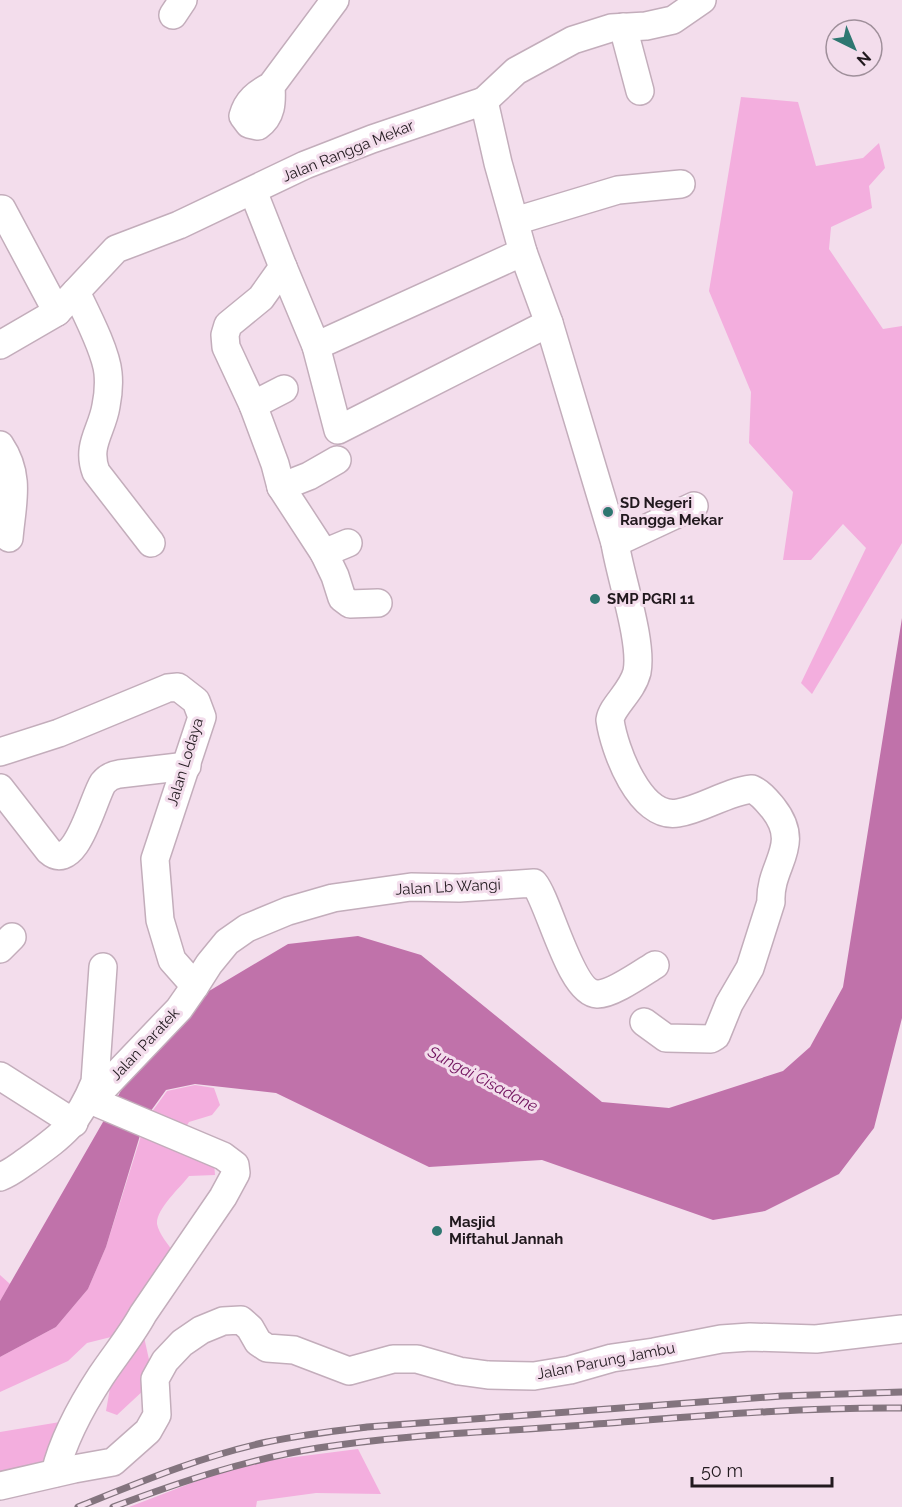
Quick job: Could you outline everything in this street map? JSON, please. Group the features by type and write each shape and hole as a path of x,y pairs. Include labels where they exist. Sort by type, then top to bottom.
{"street":[{"path":"271,87 335,0"},
{"name":"Jalan Rangga Mekar","path":"3,336 57,312 116,249 179,225 305,165 372,139 484,101 516,71 549,52 593,32 646,26 673,20 702,0"},
{"path":"623,27 640,91"},
{"path":"484,101 498,163 523,252 549,323 615,543 632,620 638,659 637,670 629,691 610,716 612,734 620,758 641,794 651,806 666,813 675,814 746,790 756,790 784,825 786,844 770,892 771,902 750,968 729,1004 717,1036 711,1039 666,1038 644,1022"},
{"path":"515,221 618,190 681,184"},
{"path":"253,191 316,346 338,430 549,323"},
{"path":"2,209 57,312"},
{"path":"316,346 523,252"},
{"path":"283,267 261,298 228,325 225,335 226,347 253,405 282,487 336,548 335,576 344,600 356,605 378,603"},
{"path":"76,292 94,331 108,372 106,406 92,450 93,462 96,472 151,543"},
{"path":"253,405 284,389"},
{"path":"0,445 13,469 14,486 9,538"},
{"path":"282,487 309,476 337,460"},
{"path":"615,543 694,506"},
{"name":"Jalan Lodaya","path":"0,752 59,733 168,688 178,687 196,701 202,717 155,859 160,920 172,960 195,986"},
{"path":"0,788 49,851 61,857 71,852 93,810 103,784 109,778 119,774 187,766"},
{"name":"Jalan Lb Wangi","path":"195,986 227,942 247,928 288,911 333,898 424,886 459,888 534,883 573,969 588,991 595,994 605,993 655,965"},
{"path":"96,1103 95,1082 103,967"},
{"name":"Jalan Paratek","path":"96,1103 178,1010 195,986"},
{"path":"0,1076 74,1123"},
{"path":"0,1177 9,1174 52,1144 96,1103"},
{"path":"0,1486 55,1473 61,1453 100,1377 223,1197 236,1173 235,1165 223,1156 96,1103"},
{"name":"Jalan Parung Jambu","path":"55,1473 113,1462 120,1456 147,1431 157,1415 155,1379 165,1362 182,1343 201,1330 223,1321 241,1320 250,1328 258,1342 267,1348 294,1350 349,1371 393,1359 417,1359 459,1371 488,1375 534,1376 570,1370 612,1358 721,1339 750,1337 816,1339 902,1329"}],"shaded area":[{"path":"741,97 798,102 816,166 863,158 879,143 885,168 869,186 872,208 831,227 829,249 883,329 902,326 902,543 812,694 801,683 866,548 843,524 811,560 783,560 793,492 749,443 751,392 709,291"},
{"path":"195,1085 214,1088 220,1105 212,1115 189,1122 183,1132 214,1163 215,1175 189,1176 164,1205 158,1218 157,1224 160,1231 174,1253 140,1319 150,1364 146,1388 117,1415 106,1411 110,1388 124,1357 123,1334 87,1343 68,1361 0,1392 0,1357 56,1327 88,1289 106,1247 146,1120 167,1091"},
{"path":"0,1275 10,1284 0,1301"},
{"path":"78,1419 55,1473 0,1487 0,1432"},
{"path":"358,1449 381,1494 316,1493 257,1501 256,1507 129,1507 241,1464"}],"water":[{"name":"Sungai Cisadane","path":"902,618 902,1018 874,1128 839,1174 765,1211 713,1220 542,1160 429,1167 276,1093 195,1084 166,1090 145,1119 106,1247 88,1289 56,1327 0,1357 0,1301 126,1082 204,994 288,944 358,936 421,955 602,1102 669,1108 783,1071 810,1047 843,987"}],"railway":[{"path":"78,1507 171,1470 219,1455 267,1442 317,1433 367,1427 782,1396 902,1392"},
{"path":"113,1507 189,1480 266,1458 351,1443 418,1436 743,1413 902,1408"}],"place":[{"name":"SD Negeri Rangga Mekar","path":"608,512"},
{"name":"SMP PGRI 11","path":"595,599"},
{"name":"Masjid Miftahul Jannah","path":"437,1231"}]}
